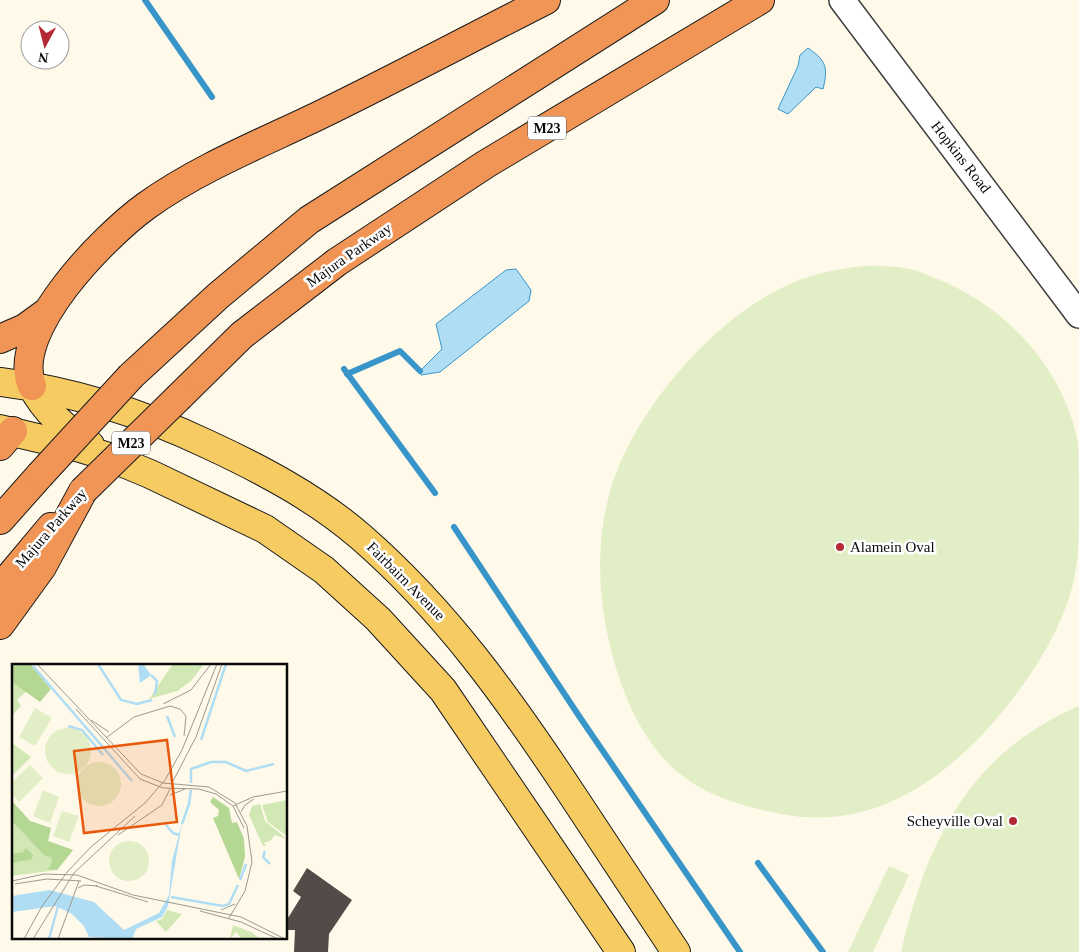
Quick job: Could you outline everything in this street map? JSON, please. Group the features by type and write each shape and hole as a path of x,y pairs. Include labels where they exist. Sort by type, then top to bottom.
{"highway":[{"path":"37,394 30,362 36,337 47,312 69,281 99,247 145,207 215,166 546,0"},
{"path":"0,520 131,376 218,296 308,220 655,0"},
{"name":"Majura Parkway","path":"0,588 83,491 242,335 336,262 486,164 760,0"},
{"path":"0,339 26,328 47,312"},
{"path":"0,625 42,567 83,491"}],"main road":[{"name":"Fairbairn Avenue","path":"0,382 37,394 80,397 148,418 239,459 332,514 361,537 419,592 467,646 515,709 676,952"},
{"path":"109,457 4,435 37,394 56,419 109,457 193,494 264,529 324,570 349,591 404,646 443,690 621,952"}],"street":[{"name":"Hopkins Road","path":"842,0 1013,224 1079,315"}],"green space":[{"name":"Alamein Oval","path":"863,266 912,269 961,290 1007,322 1028,342 1045,365 1060,389 1071,415 1078,443 1079,529 1076,568 1072,588 1061,619 1047,648 1029,676 988,728 965,752 939,774 911,792 881,806 850,814 817,818 782,814 757,809 706,791 684,777 659,753 640,725 619,677 605,620 600,577 600,555 605,513 621,461 637,430 657,399 707,342 734,318 763,298 792,283 827,272"},
{"name":"Scheyville Oval","path":"1079,706 1079,952 901,952 924,873 940,838 959,805 981,775 1008,749 1041,726"},
{"path":"889,866 909,875 873,952 848,952"}],"water":[{"path":"808,48 819,57 824,66 823,89 816,87 788,114 778,109 798,66 800,55"},
{"path":"516,269 531,290 529,301 440,372 421,375 420,371 442,349 436,324 506,270"}],"building":[{"path":"307,868 352,900 329,934 328,952 294,952 295,930 288,930 288,918 301,897 293,891"}],"waterway":[{"path":"145,0 212,97"},
{"path":"347,374 400,351 420,371"},
{"path":"344,369 435,493"},
{"path":"454,527 579,716 740,952"},
{"path":"758,863 823,952"}],"place":[{"name":"Alamein Oval","path":"840,547"},
{"name":"Scheyville Oval","path":"1013,821"}]}
